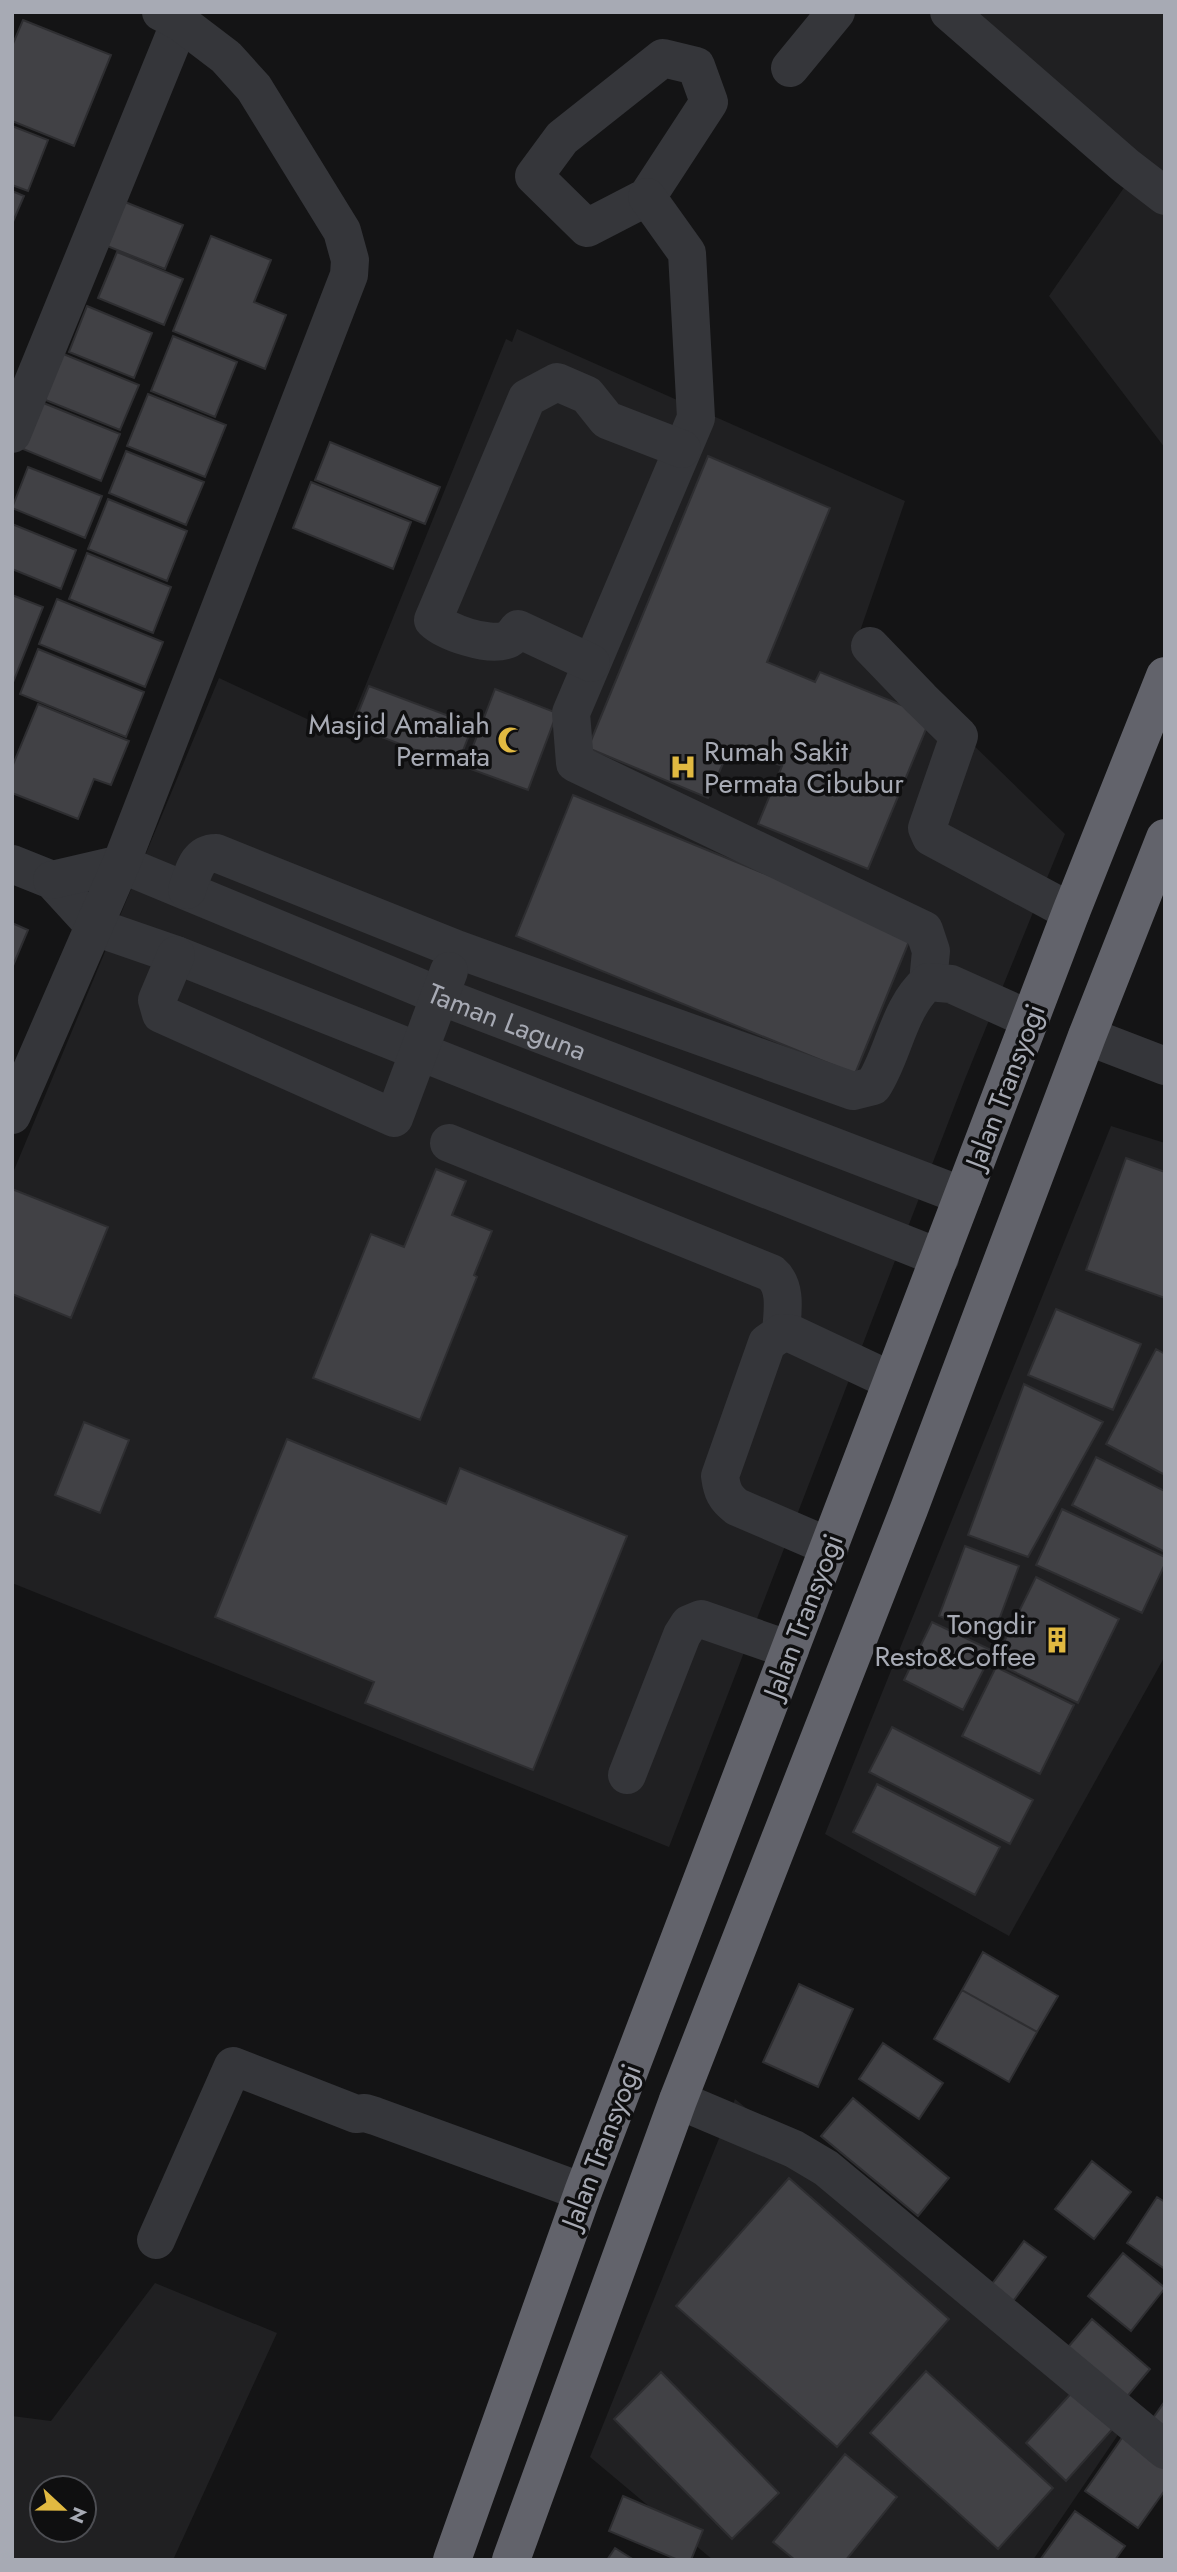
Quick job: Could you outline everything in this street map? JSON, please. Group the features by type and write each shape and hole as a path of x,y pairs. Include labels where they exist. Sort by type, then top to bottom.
{"highway":[{"name":"Jalan Transyogi","path":"452,2560 583,2192 1072,912 1165,676"},
{"name":"Jalan Transyogi","path":"511,2560 678,2100 909,1509 1165,838"},
{"path":"853,1486 909,1509"}],"street":[{"path":"790,68 836,12"},
{"path":"949,12 1126,166 1165,196"},
{"path":"12,435 171,17 226,57 254,88 342,231 350,260 349,275 121,864 12,1115"},
{"path":"663,58 696,66 709,102 647,197 587,228 534,176 562,138 663,58"},
{"path":"187,890 199,859 208,853 216,853 456,949 853,1091 873,1086 882,1072 916,993 928,982 931,951 923,930 575,763 571,713 696,418 687,253 647,197"},
{"path":"591,663 518,629 509,640 494,643 450,630 433,620 527,398 557,382 587,395 607,420 682,449"},
{"path":"870,646 959,736 927,828 931,837 1072,912"},
{"path":"12,864 52,880 95,927 176,955 940,1258"},
{"path":"52,880 121,864"},
{"name":"Taman Laguna","path":"121,864 440,996 963,1196"},
{"path":"176,955 157,1000 161,1014 394,1118 421,1051 456,949"},
{"path":"928,982 951,984 1031,1020"},
{"path":"1087,1037 1165,1066"},
{"path":"449,1143 766,1270 776,1277 783,1297 781,1333"},
{"path":"830,1547 737,1507 726,1499 722,1490 720,1476 767,1343 781,1333 792,1334 892,1381"},
{"path":"627,1775 682,1634 689,1624 701,1619 790,1650"},
{"path":"156,2240 233,2066 356,2114 375,2116 583,2192"},
{"path":"678,2100 794,2149 826,2168 1165,2450"}],"shaded area":[{"path":"972,12 1165,12 1165,448 1049,296 1139,166"},
{"path":"517,329 905,501 859,634 1065,834 965,1079 669,1847 12,1583 12,1175 219,678 350,739 352,733 347,731 506,339 512,342"},
{"path":"1111,1126 1165,1143 1165,1656 1009,1936 825,1834"},
{"path":"735,2099 993,2308 1126,2423 1033,2560 713,2560 590,2457"},
{"path":"155,2283 277,2333 173,2560 12,2560 12,2416 51,2421"}],"building":[{"path":"23,20 111,55 74,146 12,121 12,46"},
{"path":"12,126 48,140 28,191 12,185"},
{"path":"12,191 24,196 12,224"},
{"path":"125,202 183,225 165,269 107,246"},
{"path":"211,236 271,260 254,302 286,315 265,369 173,331"},
{"path":"117,252 183,279 164,325 98,298"},
{"path":"87,306 152,333 134,378 69,352"},
{"path":"173,336 237,362 215,417 151,391"},
{"path":"61,353 139,385 120,430 43,399"},
{"path":"148,394 226,425 205,477 127,446"},
{"path":"41,402 120,434 101,481 23,449"},
{"path":"330,442 440,487 425,524 315,480"},
{"path":"126,451 204,482 186,525 109,493"},
{"path":"708,456 830,508 767,662 815,682 820,672 931,717 868,869 758,824 782,766 731,745 708,798 588,748"},
{"path":"28,467 102,496 85,538 12,508"},
{"path":"311,482 411,522 393,569 293,528"},
{"path":"108,499 187,531 167,581 88,549"},
{"path":"12,524 76,550 61,589 12,569"},
{"path":"87,553 171,587 153,633 69,599"},
{"path":"12,595 43,607 12,685"},
{"path":"57,599 163,642 145,687 39,644"},
{"path":"38,649 144,692 126,737 20,694"},
{"path":"369,686 473,725 457,766 353,726"},
{"name":"Masjid Amaliah Permata","path":"495,689 557,713 528,790 465,767"},
{"path":"38,704 129,741 111,785 94,779 78,819 12,793 12,767"},
{"path":"573,795 912,934 855,1074 516,936"},
{"path":"12,923 28,930 12,968"},
{"path":"1126,1158 1165,1172 1165,1298 1086,1270"},
{"path":"436,1169 466,1181 452,1215 492,1231 474,1275 477,1277 420,1420 313,1378 371,1234 404,1247"},
{"path":"12,1189 108,1227 71,1318 12,1294"},
{"path":"1056,1309 1141,1344 1113,1410 1028,1375"},
{"path":"1156,1349 1165,1354 1165,1475 1106,1444"},
{"path":"1024,1384 1103,1422 1028,1557 968,1535"},
{"path":"84,1422 129,1440 100,1513 55,1495"},
{"path":"287,1439 446,1504 460,1468 627,1536 533,1770 365,1703 374,1682 215,1617"},
{"path":"1096,1457 1165,1491 1165,1552 1072,1505"},
{"path":"1062,1509 1165,1557 1165,1564 1142,1613 1036,1565"},
{"path":"965,1546 1019,1566 993,1636 939,1616"},
{"name":"Tongdir Resto&Coffee","path":"1036,1577 1119,1619 1078,1703 994,1662"},
{"path":"932,1622 993,1651 963,1710 904,1680"},
{"path":"996,1667 1074,1705 1040,1774 962,1736"},
{"path":"892,1727 1033,1800 1010,1844 869,1772"},
{"path":"877,1784 1000,1847 975,1895 853,1832"},
{"path":"983,1952 1058,1996 1037,2032 962,1990"},
{"path":"799,1984 853,2009 818,2087 763,2062"},
{"path":"962,1990 1037,2032 1009,2082 934,2039"},
{"path":"883,2043 943,2083 919,2119 859,2079"},
{"path":"853,2098 949,2178 918,2216 821,2136"},
{"path":"1092,2161 1131,2192 1094,2239 1055,2209"},
{"path":"789,2178 949,2319 837,2447 676,2306"},
{"path":"1157,2197 1165,2202 1165,2269 1127,2243"},
{"path":"1024,2241 1046,2257 1005,2312 983,2296"},
{"path":"1123,2253 1165,2288 1131,2331 1088,2296"},
{"path":"1092,2319 1150,2369 1121,2404 1063,2353"},
{"path":"926,2371 1053,2488 998,2549 870,2433"},
{"path":"661,2372 779,2493 732,2539 614,2419"},
{"path":"1076,2388 1116,2425 1066,2481 1026,2443"},
{"path":"1165,2401 1165,2442 1146,2428"},
{"path":"1124,2435 1165,2463 1165,2490 1138,2528 1085,2491"},
{"path":"845,2454 897,2497 846,2560 795,2560 773,2542"},
{"path":"623,2496 703,2530 691,2560 678,2560 609,2531"},
{"path":"1075,2511 1125,2546 1115,2560 1040,2560"},
{"path":"615,2548 634,2560 607,2560"}],"place":[{"name":"Masjid Amaliah Permata","path":"511,740"},
{"name":"Rumah Sakit Permata Cibubur","path":"683,767"},
{"name":"Tongdir Resto&Coffee","path":"1057,1640"}]}
